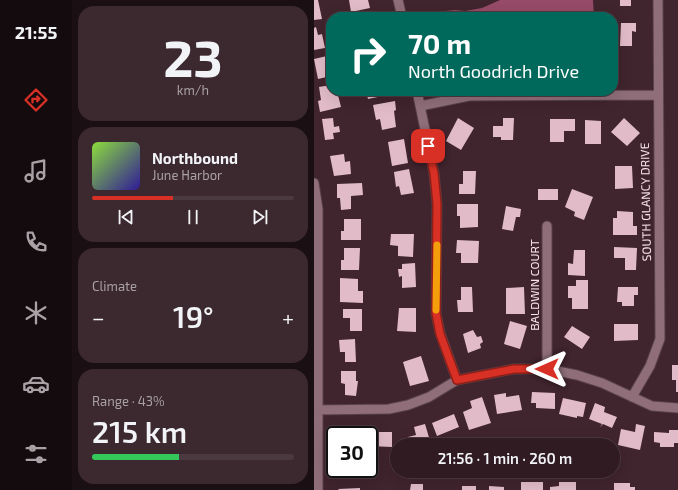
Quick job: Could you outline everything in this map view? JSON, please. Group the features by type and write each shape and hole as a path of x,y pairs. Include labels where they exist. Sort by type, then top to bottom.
{"street":[{"path":"398,0 401,12"},
{"name":"SOUTH GLANCY DRIVE","path":"632,397 650,366 660,339 657,95 658,0"},
{"path":"618,95 657,95"},
{"path":"418,96 434,173 437,204 436,313 440,334 457,380"},
{"path":"420,106 469,96"},
{"path":"314,183 318,209 316,410 318,490"},
{"name":"BALDWIN COURT","path":"547,226 547,369"},
{"path":"316,410 389,410 408,406 457,380 514,369 547,369 577,375 602,382 652,406 678,408"}],"shaded area":[{"path":"500,0 593,0 594,12 435,12 455,10 465,11 482,8"}],"building":[{"path":"314,0 318,0 322,19 314,20"},
{"path":"349,0 368,0 370,8 351,12"},
{"path":"620,0 631,0 631,6 620,6"},
{"path":"621,23 636,23 636,32 632,31 632,46 620,46"},
{"path":"316,27 318,35 322,34 325,48 314,50 314,28"},
{"path":"326,56 326,77 318,79 314,59"},
{"path":"326,86 326,96 338,96 341,107 320,112 318,101 321,100 319,87"},
{"path":"367,96 382,96 368,99"},
{"path":"395,101 396,110 394,111 396,127 382,130 380,119 376,120 373,105"},
{"path":"333,118 334,127 339,126 340,132 333,133 334,139 325,140 322,119"},
{"path":"458,118 474,128 461,150 446,141"},
{"path":"503,118 514,118 513,140 501,140 501,137 493,137 493,126 503,126"},
{"path":"624,118 640,133 627,146 611,132"},
{"path":"550,119 575,119 575,131 564,131 564,142 550,142"},
{"path":"585,120 601,121 601,144 585,144"},
{"path":"404,139 408,163 392,166 388,142"},
{"path":"344,154 345,162 350,161 351,174 334,176 330,156"},
{"path":"615,166 632,166 633,188 615,189"},
{"path":"409,169 414,193 401,195 399,186 396,187 394,172"},
{"path":"463,171 476,171 475,194 459,194 459,184 463,184"},
{"path":"362,183 363,195 351,196 351,209 341,210 340,198 337,198 337,184"},
{"path":"538,189 558,189 558,200 538,200"},
{"path":"572,189 593,197 584,220 574,216 575,212 565,207"},
{"path":"457,204 478,204 478,227 460,228 460,216 457,216"},
{"path":"506,206 521,209 520,217 516,217 513,231 502,229"},
{"path":"617,211 633,212 633,226 637,226 637,235 613,235 613,218 617,218"},
{"path":"344,219 361,219 361,240 341,240 341,231 344,231"},
{"path":"391,234 414,234 413,257 398,256 398,246 390,245"},
{"path":"457,240 479,241 478,263 461,263 461,253 456,253"},
{"path":"614,247 637,248 636,270 625,270 625,258 614,258"},
{"path":"344,248 360,248 359,270 341,270 341,260 344,260"},
{"path":"574,250 585,250 585,276 568,275 568,263 573,264"},
{"path":"415,263 416,287 402,288 402,276 399,277 398,269 402,269 402,264"},
{"path":"340,278 358,279 358,291 363,291 363,303 340,302"},
{"path":"576,280 588,280 588,309 572,309 572,298 568,298 568,286 576,286"},
{"path":"461,287 472,287 473,312 458,312 457,300 461,300"},
{"path":"524,287 525,314 506,314 506,288"},
{"path":"618,287 638,287 638,295 634,295 634,306 622,306 622,302 617,302"},
{"path":"399,308 416,308 416,332 397,331"},
{"path":"343,309 362,309 362,331 350,331 350,318 343,318"},
{"path":"510,321 527,326 520,349 504,344"},
{"path":"614,324 638,324 638,340 614,341"},
{"path":"572,326 590,337 582,349 564,337"},
{"path":"473,330 477,337 481,336 483,342 480,344 481,348 468,353 463,334"},
{"path":"355,339 356,362 345,362 345,352 340,352 339,340"},
{"path":"421,356 429,381 410,386 403,362"},
{"path":"672,365 678,365 678,392 676,392 676,380 672,380"},
{"path":"341,371 356,371 356,381 358,381 356,396 345,395 345,384 341,383"},
{"path":"532,392 555,393 555,409 536,408 536,403 531,403"},
{"path":"506,393 506,397 519,395 522,410 497,414 494,395"},
{"path":"482,397 491,423 469,430 463,412 472,408 470,401"},
{"path":"563,398 586,403 583,417 577,416 577,418 559,414"},
{"path":"595,403 605,407 604,412 617,417 612,428 603,424 600,427 602,424 589,419"},
{"path":"454,414 459,427 437,436 432,423"},
{"path":"425,424 429,438 408,438 416,435 414,427"},
{"path":"636,424 645,426 640,450 620,445 621,429 635,432"},
{"path":"669,430 678,430 678,443 674,443 674,447 660,447 660,443 654,442 654,432 669,433"},
{"path":"378,432 392,432 390,447 378,446"},
{"path":"521,482 543,482 543,490 521,490"},
{"path":"559,482 576,482 576,490 550,490 550,487 559,486"},
{"path":"614,483 630,483 630,487 635,487 635,490 614,490"},
{"path":"411,484 423,484 423,490 410,490"},
{"path":"462,486 476,486 476,490 462,490"},
{"path":"489,486 504,487 504,490 489,490"},
{"path":"360,488 360,490 338,489"}],"slow traffic":[{"path":"436,310 437,245"}],"route":[{"path":"428,146 434,173 437,204 436,313 440,334 457,380 514,369 547,369"}]}
